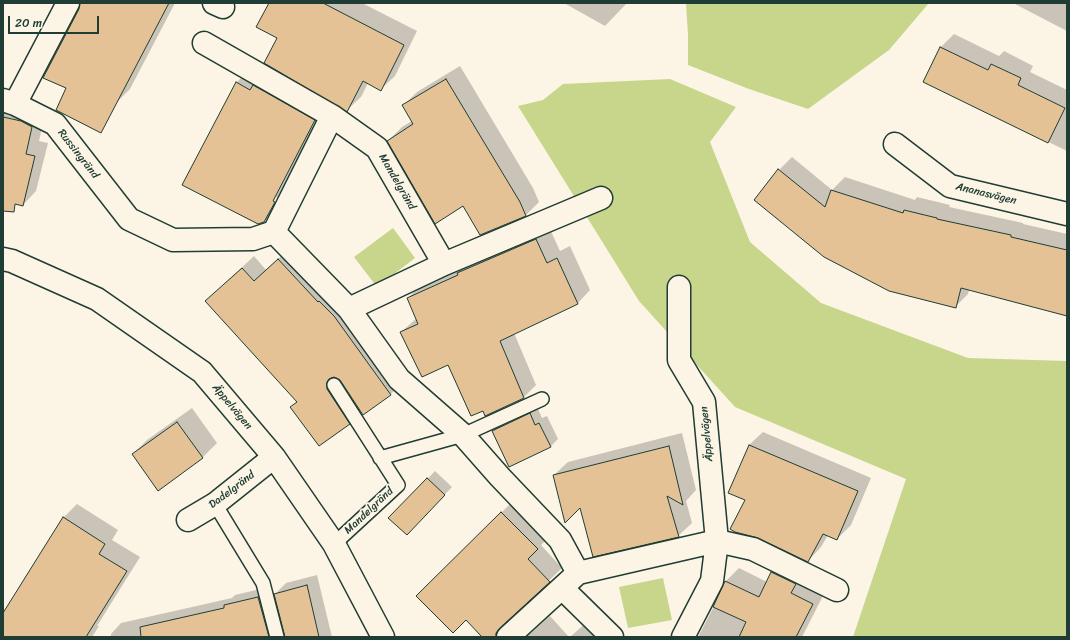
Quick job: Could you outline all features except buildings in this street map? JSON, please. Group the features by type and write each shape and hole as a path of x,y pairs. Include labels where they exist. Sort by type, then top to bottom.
{"street":[{"name":"Russingränd","path":"68,3 9,102 55,124 129,219 173,240 253,239 274,232"},
{"name":"Mandelgränd","path":"204,43 332,116 377,148 444,264"},
{"path":"332,116 274,232 349,309 399,379 463,435 500,477 560,540 578,573"},
{"name":"Ananasvägen","path":"894,144 950,186 1067,214"},
{"path":"349,309 444,264 601,198"},
{"name":"Äppelvägen","path":"3,259 12,261 97,298 202,372 274,457 334,544 383,637"},
{"name":"Äppelvägen","path":"679,287 679,360 704,402 718,541 712,581 683,637"},
{"name":"Dadelgränd","path":"188,520 215,504 274,457"},
{"path":"508,637 578,573 718,541 753,548 837,590"},
{"path":"562,588 612,637"}],"lane":[{"name":"Mandelgränd","path":"334,384 398,485 334,544"},
{"path":"380,458 463,435 542,399"},
{"path":"215,504 263,583 277,637"}],"green space":[{"path":"686,3 929,3 889,50 808,109 749,89 688,65"},
{"path":"670,79 736,107 710,142 750,242 821,303 968,358 1067,361 1067,637 853,637 906,479 735,407 639,301 518,106 543,100 563,84"},
{"path":"393,228 415,258 377,287 354,257"},
{"path":"663,578 672,620 628,628 619,587"}]}
